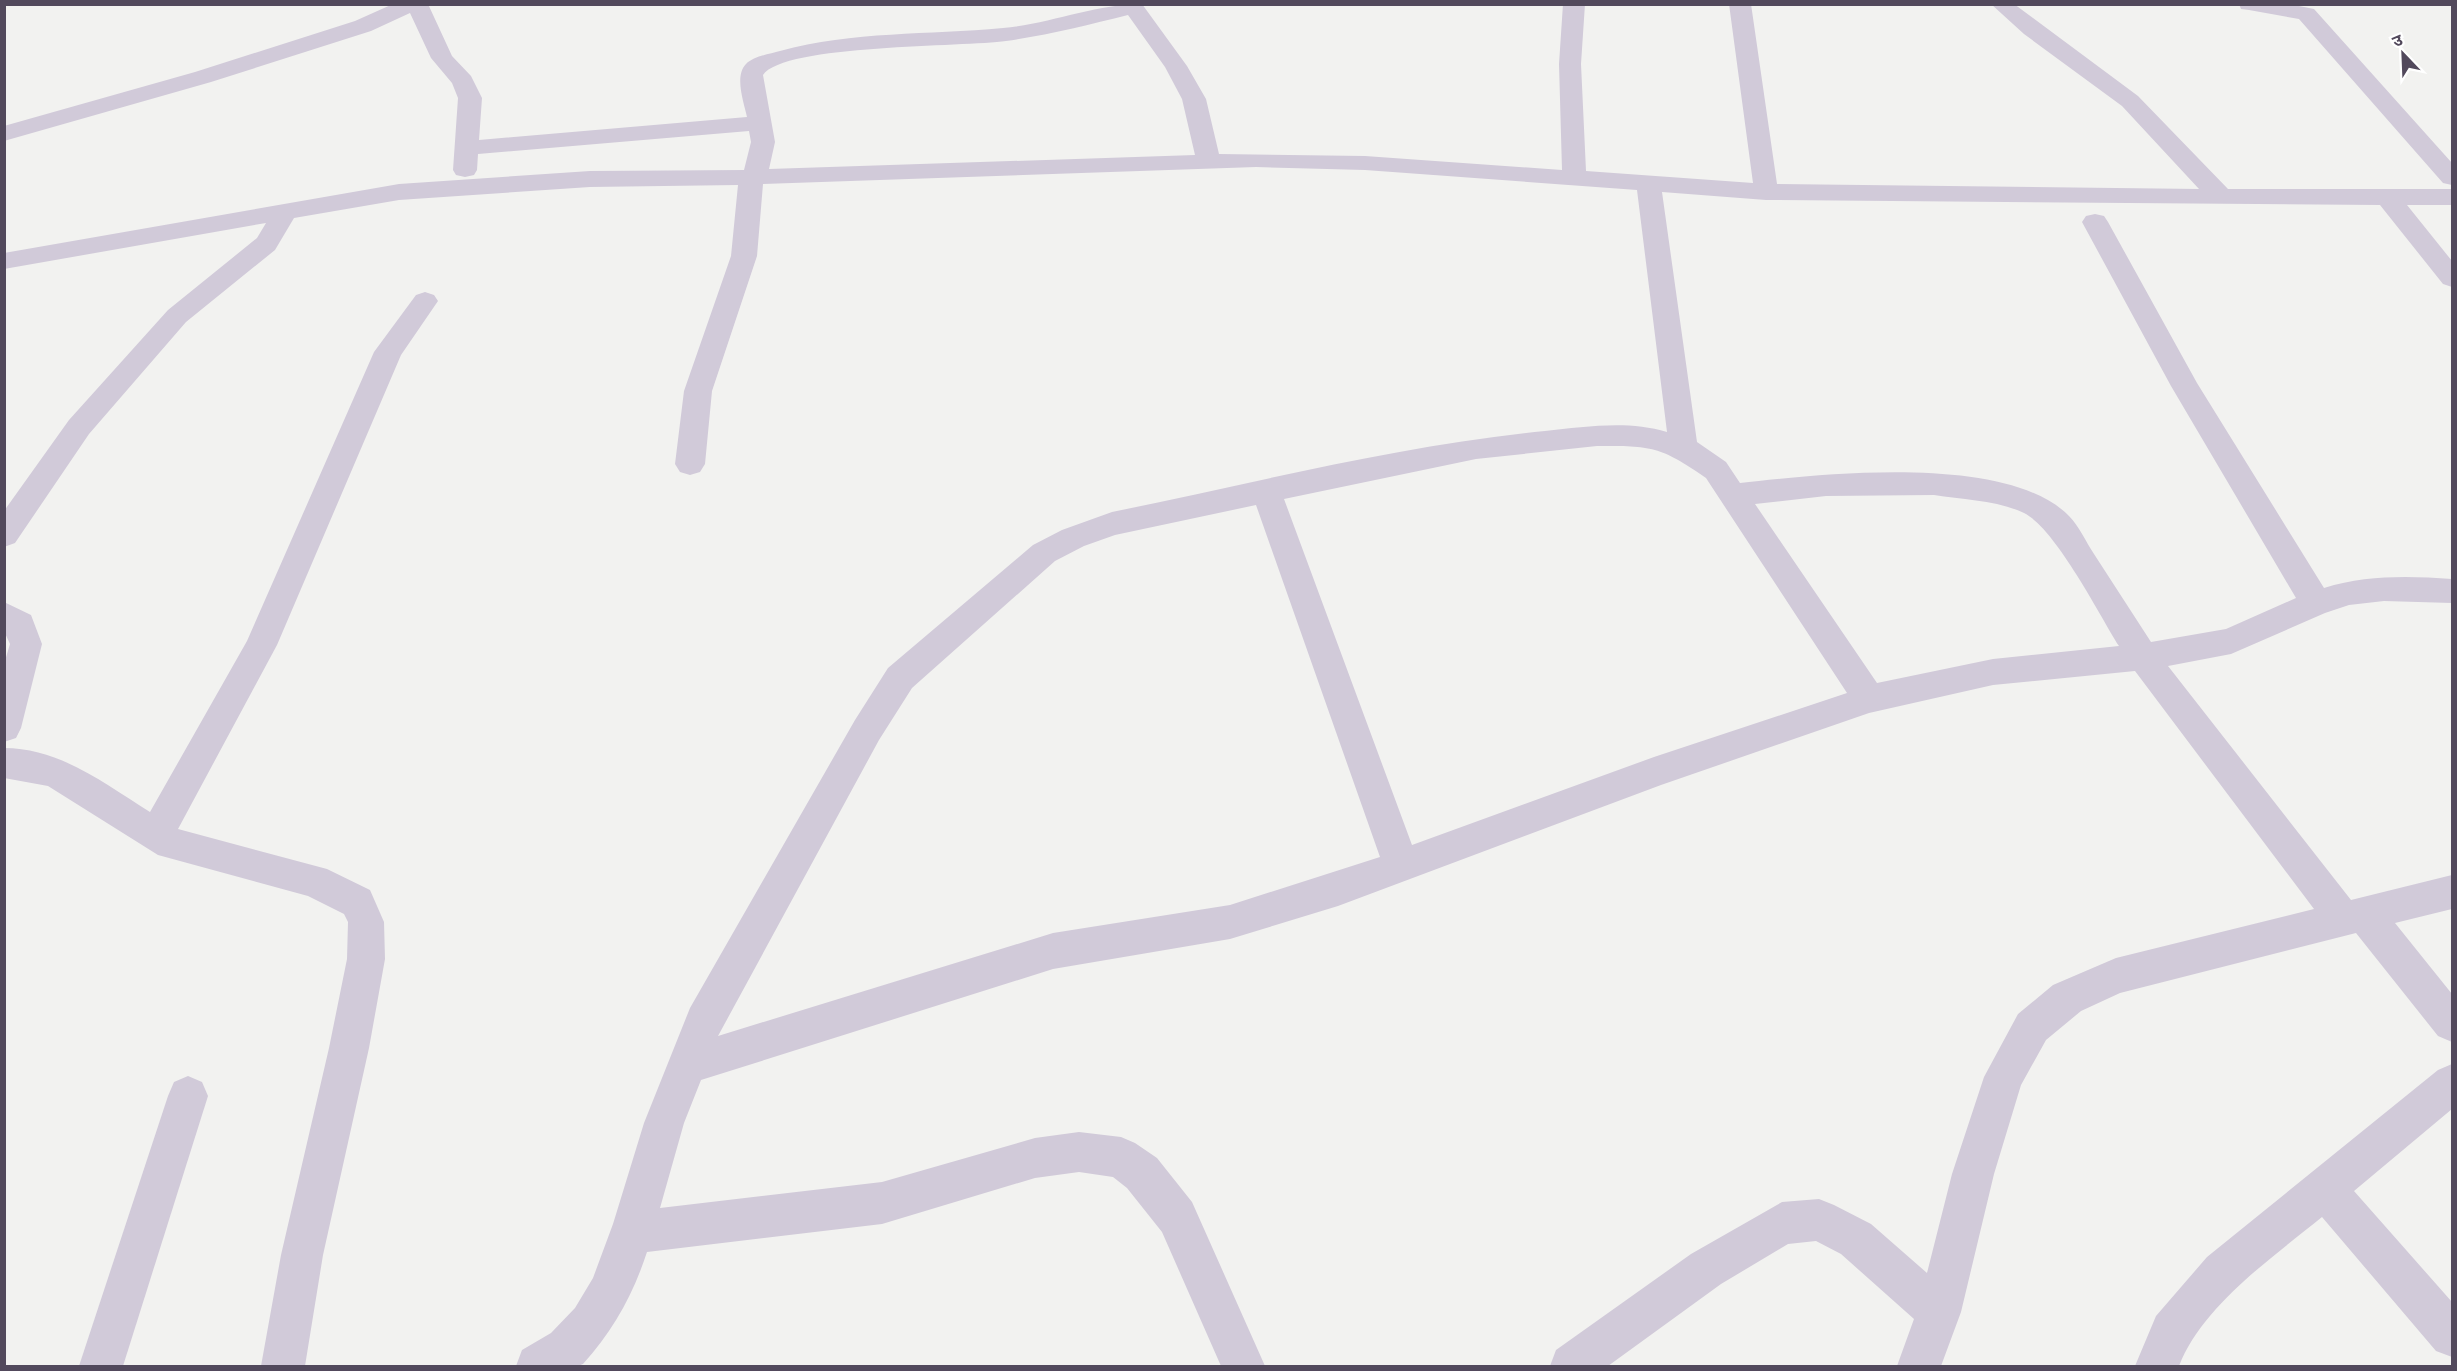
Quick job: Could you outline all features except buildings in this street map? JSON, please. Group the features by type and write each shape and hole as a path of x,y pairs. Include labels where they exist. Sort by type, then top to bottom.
{"street":[{"path":"4,134 235,67 363,26 412,4"},
{"path":"417,4 442,58 463,81 470,99 464,186"},
{"path":"1574,4 1570,64 1574,179"},
{"path":"1740,4 1766,192"},
{"path":"2001,4 2018,21 2106,81 2132,103 2204,181 2222,197"},
{"path":"2249,4 2290,10 2306,15 2317,24 2452,178"},
{"path":"690,464 698,391 744,256 744,214 752,177 760,161 763,142 752,75 755,68 769,61 798,53 872,41 1004,35 1046,28 1132,6 1176,66 1194,99 1209,161"},
{"path":"467,148 761,123"},
{"path":"4,261 399,192 464,186 590,179 752,177 1209,161 1365,163 1766,192 2452,197"},
{"path":"1649,184 1683,447"},
{"path":"2387,197 2452,278"},
{"path":"4,535 86,418 177,316 266,244 286,211"},
{"path":"2095,222 2185,386 2316,603"},
{"path":"156,835 261,645 388,352 425,301"},
{"path":"542,1366 575,1341 602,1306 620,1273 664,1123 690,1064 704,1021 867,730 900,678 1044,554 1073,538 1112,524 1476,448 1597,435 1647,436 1683,447 1716,470 1869,699"},
{"path":"1732,495 1826,485 1934,484 1997,494 2035,506 2059,525 2143,657 2354,917 2452,1023"},
{"path":"1266,492 1401,865"},
{"path":"690,1064 1053,951 1230,922 1338,889 1665,768 1869,699 1993,672 2143,657 2230,641 2316,603 2349,592 2384,589 2452,591"},
{"path":"4,615 20,624 26,644 4,728"},
{"path":"4,763 16,763 57,773 171,844 314,881 357,902 366,922 366,959 302,1255 283,1366"},
{"path":"1919,1366 1940,1312 1973,1174 2004,1077 2032,1027 2067,998 2116,976 2452,892"},
{"path":"2157,1366 2171,1331 2222,1272 2452,1084"},
{"path":"101,1366 188,1096"},
{"path":"631,1233 882,1203 1035,1158 1079,1152 1120,1156 1142,1173 1178,1217 1243,1366"},
{"path":"2324,1188 2452,1335"},
{"path":"1572,1366 1706,1269 1782,1223 1819,1220 1856,1239 1940,1312"}]}
